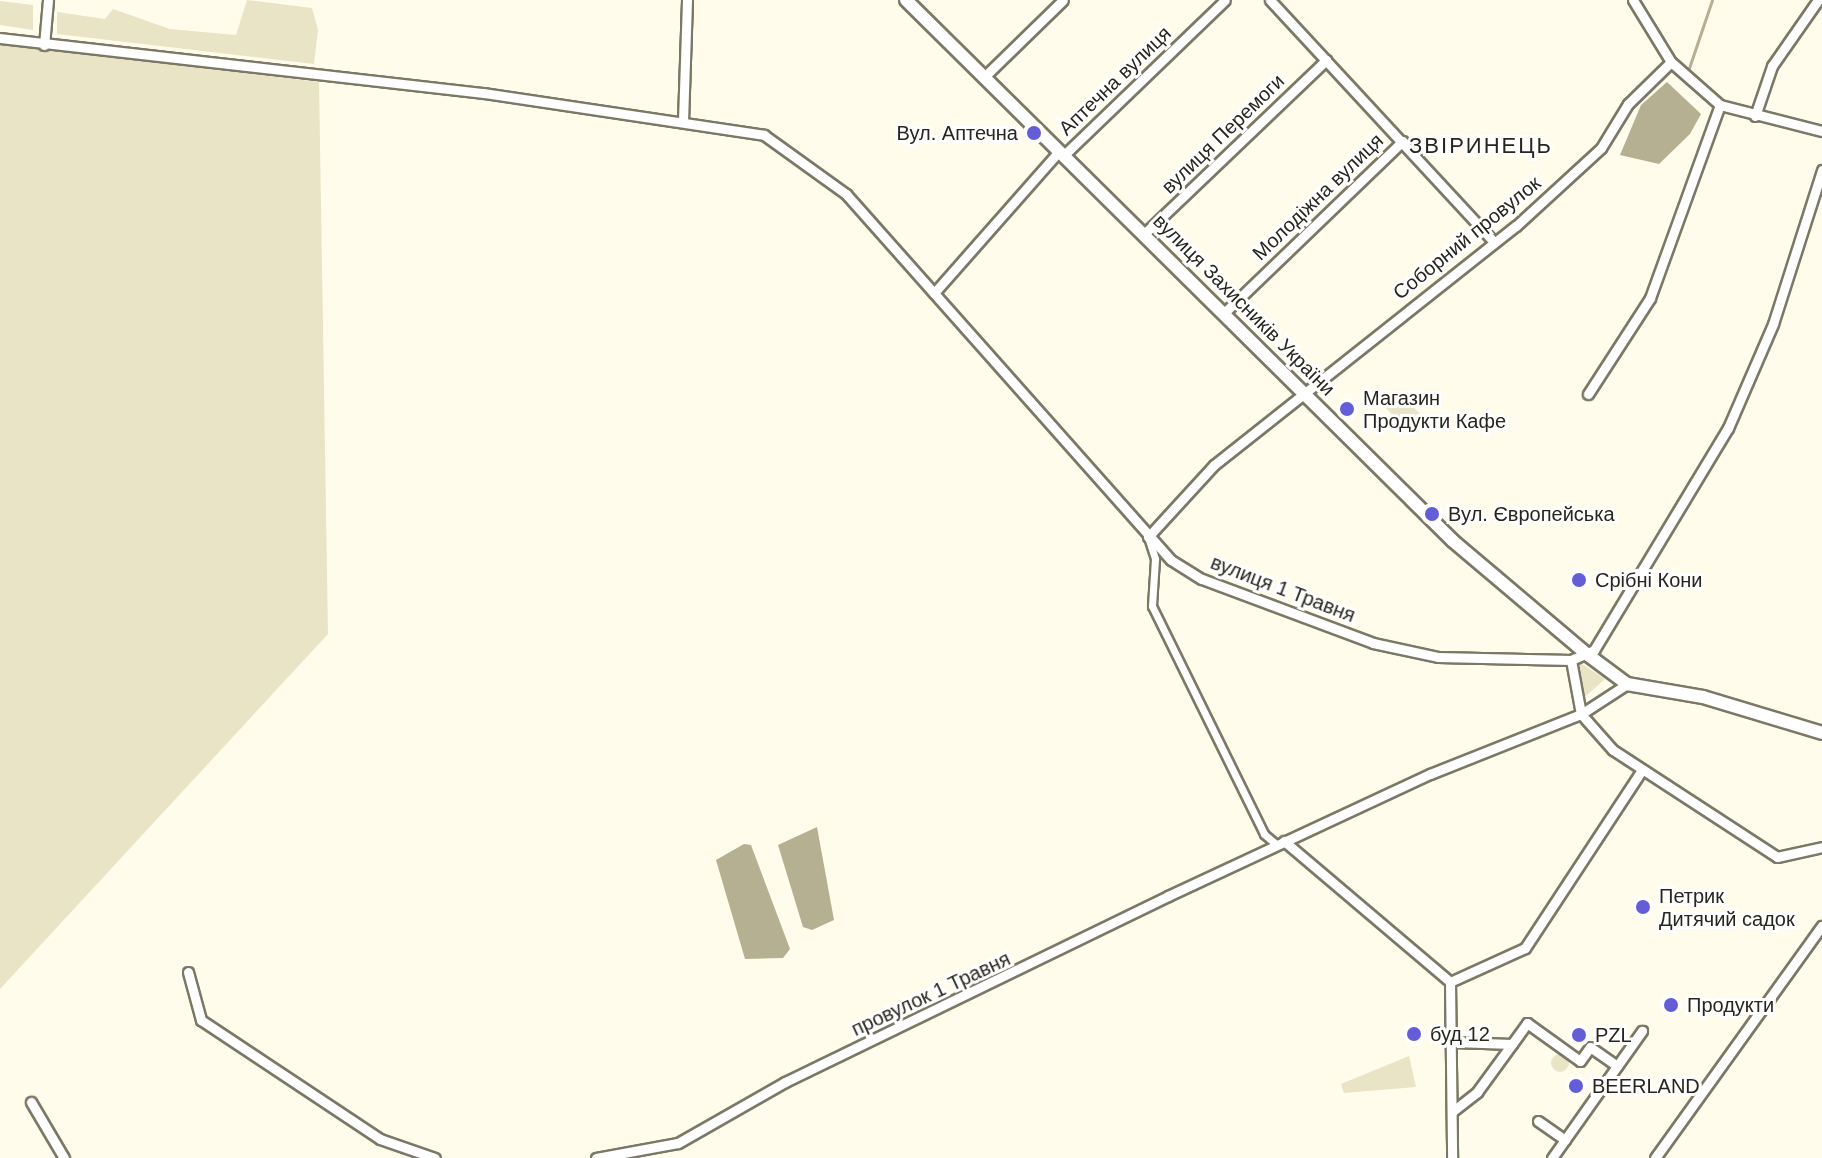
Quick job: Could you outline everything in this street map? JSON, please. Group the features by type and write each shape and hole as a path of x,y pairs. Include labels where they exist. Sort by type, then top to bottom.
{"street":[{"path":"44,45 48,0"},
{"path":"683,121 687,0"},
{"name":"вулиця Захисників України","path":"906,0 1453,541 1588,655 1627,684 1703,697 1821,729"},
{"path":"984,77 1063,0"},
{"name":"Аптечна вулиця","path":"934,293 1062,153 1225,0"},
{"path":"1270,0 1494,242"},
{"path":"1633,0 1671,62 1720,105 1822,131"},
{"path":"1755,116 1772,66 1818,0"},
{"name":"вулиця 1 Травня","path":"0,38 683,121 764,135 796,152 846,194 1148,537 1202,579 1373,643 1438,657 1571,660 1588,655"},
{"name":"вулиця Перемоги","path":"1144,234 1326,60"},
{"name":"Соборний провулок","path":"1148,537 1214,465 1307,396 1494,242 1601,148 1628,104 1671,62"},
{"path":"1588,394 1650,298 1720,105"},
{"name":"Молодіжна вулиця","path":"1224,313 1403,141"},
{"path":"1588,655 1728,428 1773,324 1822,170"},
{"path":"1148,537 1155,559 1152,606 1257,822 1450,982 1452,1158"},
{"path":"1571,660 1581,714 1642,770 1777,857 1822,847"},
{"name":"провулок 1 Травня","path":"596,1158 678,1143 785,1082 1280,843 1581,714 1627,684"},
{"path":"1450,982 1525,948 1642,770"},
{"path":"1655,1158 1822,926"},
{"path":"188,972 201,1020 380,1139 435,1158"},
{"path":"1453,1111 1477,1092 1527,1023 1580,1061 1590,1047 1617,1066"},
{"path":"1552,1158 1642,1031"},
{"path":"1453,1042 1512,1044"},
{"path":"31,1102 64,1158"},
{"path":"1538,1121 1565,1140"}],"shaded area":[{"path":"247,0 312,8 318,30 314,64 57,34 57,12 105,19 113,9 170,29 236,35"},
{"path":"0,1 33,5 33,30 0,25"},
{"path":"0,44 319,82 328,634 0,989"},
{"path":"1667,82 1701,114 1690,134 1659,164 1620,155 1641,105"},
{"path":"1397,391 1426,420 1412,435 1383,405"},
{"path":"1579,662 1605,679 1586,696 1581,695"},
{"path":"817,827 834,920 812,930 803,927 778,845"},
{"path":"744,844 751,845 790,949 783,958 745,959 716,860"},
{"path":"1560,1054 1569,1063 1560,1072 1551,1063"},
{"path":"1409,1056 1416,1087 1344,1093 1341,1084"}],"waterway":[{"path":"1689,68 1712,0"}],"place":[{"name":"Вул. Аптечна","path":"1034,133"},
{"name":"Магазин Продукти Кафе","path":"1347,409"},
{"name":"Вул. Європейська","path":"1432,514"},
{"name":"Срібні Кони","path":"1579,580"},
{"name":"Петрик Дитячий садок","path":"1643,907"},
{"name":"Продукти","path":"1671,1005"},
{"name":"буд 12","path":"1414,1034"},
{"name":"PZL","path":"1579,1035"},
{"name":"BEERLAND","path":"1576,1086"}],"district":[{"name":"ЗВІРИНЕЦЬ","path":"1481,146"}]}
